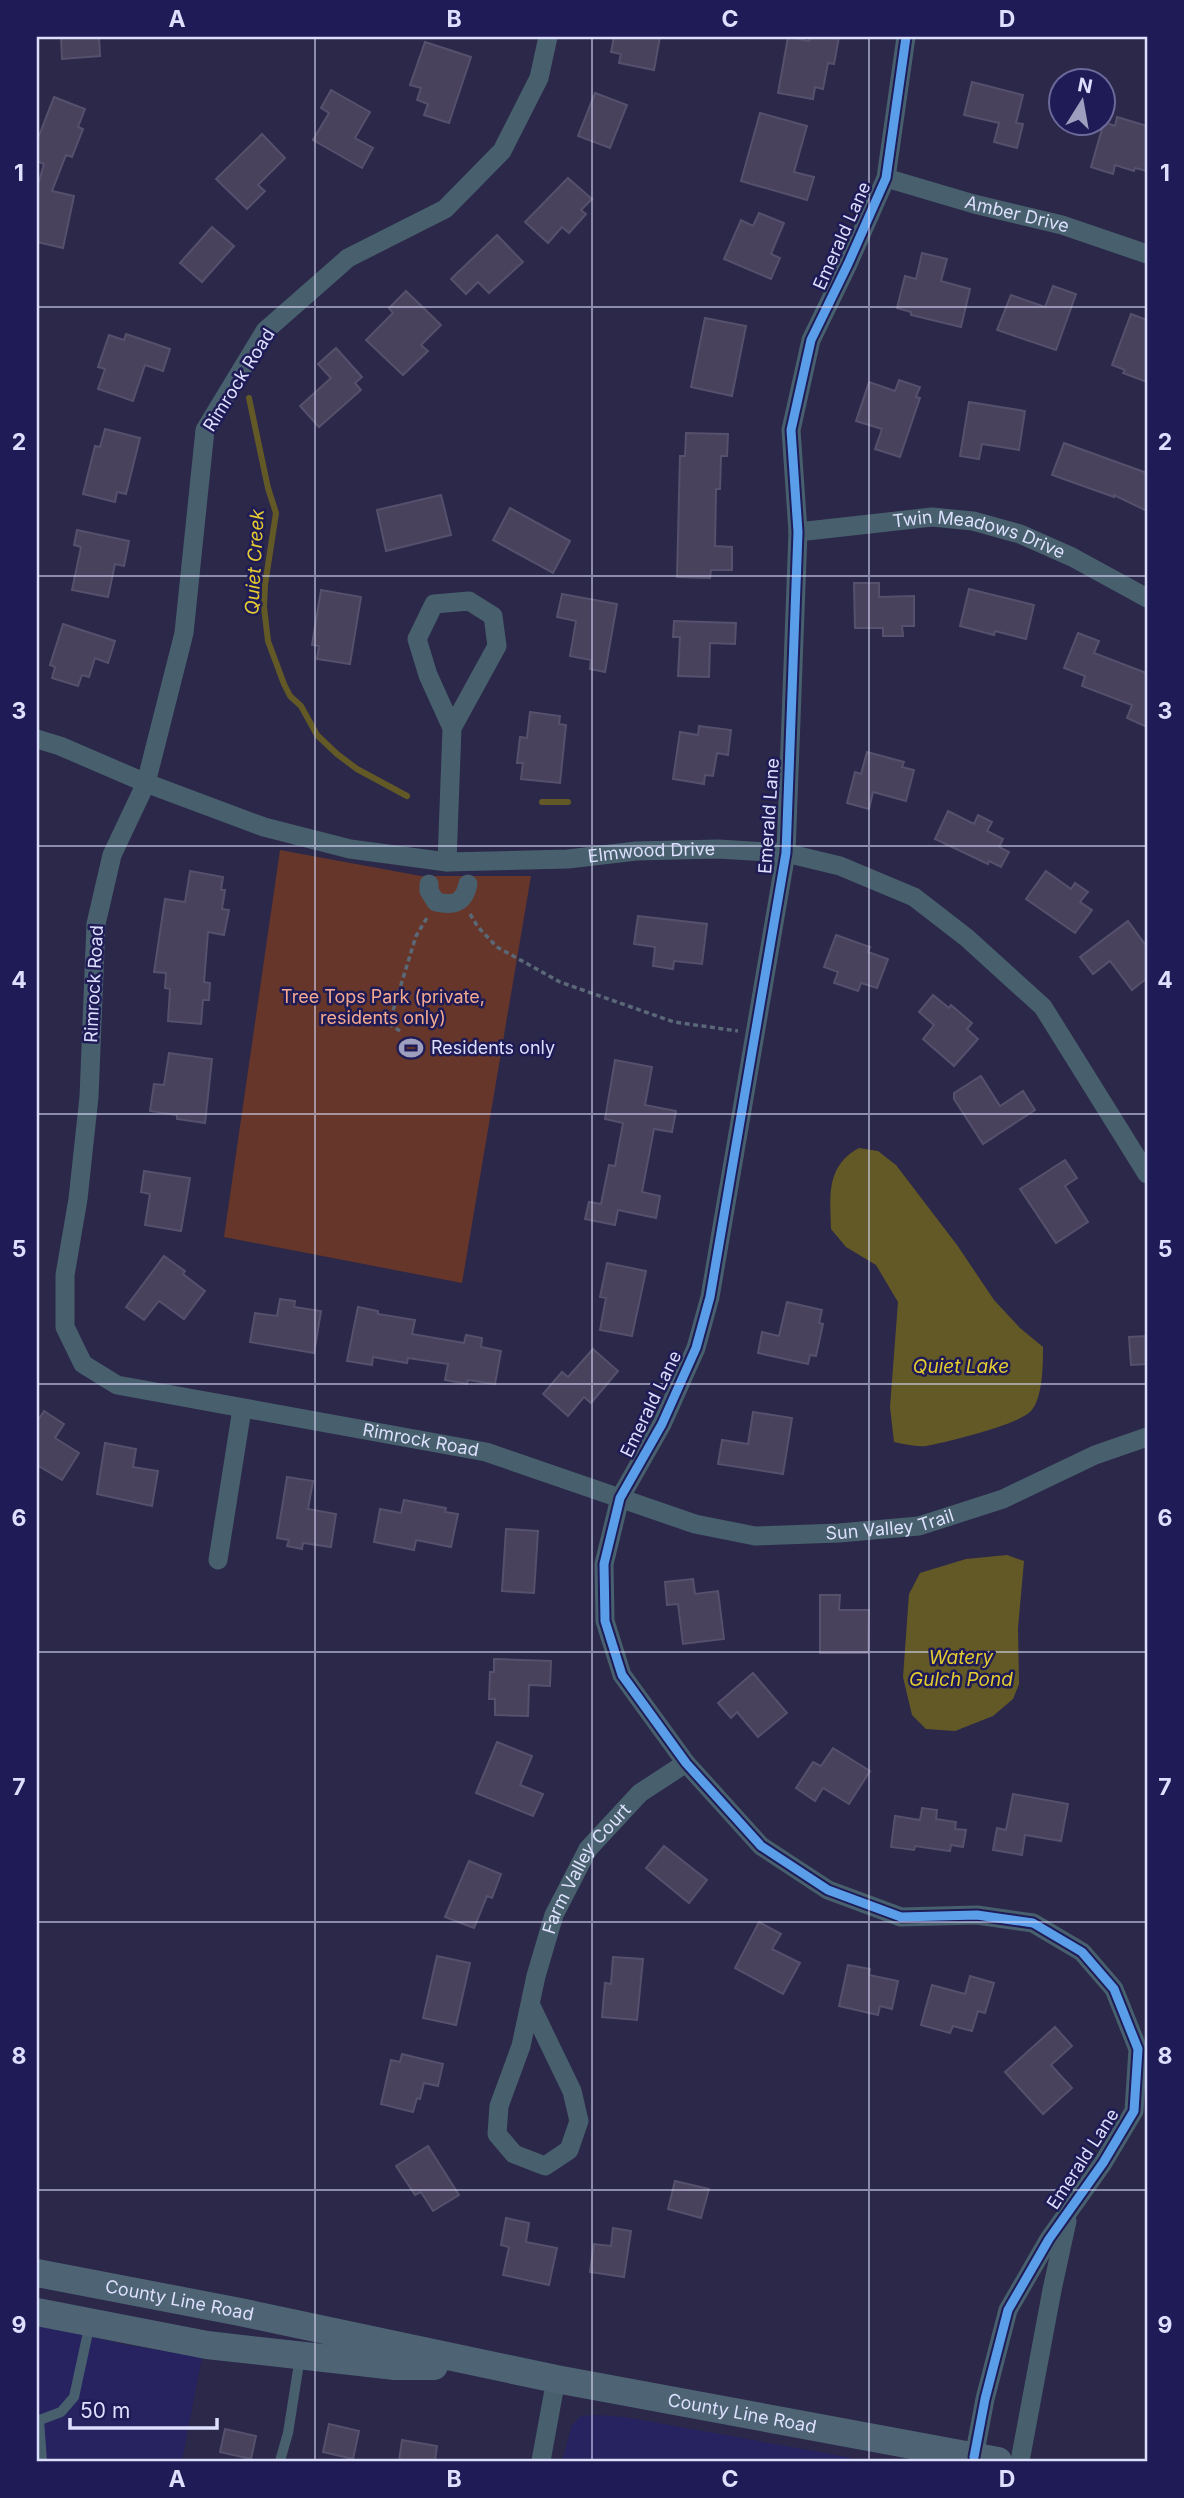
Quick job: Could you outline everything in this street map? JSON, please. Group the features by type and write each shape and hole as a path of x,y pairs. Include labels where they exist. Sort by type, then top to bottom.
{"main road":[{"name":"County Line Road","path":"37,2273 556,2379 986,2459"},
{"path":"90,2323 97,2285"},
{"name":"County Line Road","path":"37,2312 207,2345 300,2356 395,2366 486,2365"}],"street":[{"name":"Rimrock Road","path":"548,37 539,78 502,152 445,209 348,258 265,331 205,430 184,633 146,783 112,855 96,924 89,1097 78,1199 65,1275 65,1327 83,1364 117,1385 486,1452 620,1498"},
{"name":"Emerald Lane","path":"906,37 886,178 811,340 791,430 798,532 786,853 710,1297 696,1348 662,1424 620,1498 604,1564 605,1620 622,1675 686,1763 761,1846 828,1890 901,1917 977,1915 1033,1923 1082,1952 1114,1989 1138,2049 1134,2111 1103,2163 1049,2239 1008,2310 985,2399 986,2459"},
{"name":"Amber Drive","path":"886,178 974,204 1062,225 1147,254"},
{"name":"Twin Meadows Drive","path":"798,532 932,517 973,521 1020,534 1072,557 1147,598"},
{"path":"438,861 452,728 497,646 493,616 468,601 434,604 417,639 428,675 452,728"},
{"name":"Elmwood Drive","path":"37,739 264,827 349,849 438,861 468,862 568,859 636,851 704,849 786,853 839,866 914,897 967,939 1043,1007 1147,1174"},
{"path":"429,884 429,891 436,902 456,904 465,892"},
{"path":"218,1560 242,1409"},
{"name":"Sun Valley Trail","path":"620,1498 695,1524 755,1536 839,1533 919,1526 1003,1499 1095,1455 1147,1437"},
{"name":"Farm Valley Court","path":"530,2004 572,2091 579,2121 569,2150 545,2166 514,2154 497,2134 499,2106 521,2046 530,2004 554,1915 588,1849 640,1793 686,1763"},
{"name":"Emerald Lane","path":"1020,2461 1070,2210"},
{"path":"541,2461 556,2379"}],"lane":[{"path":"429,884 438,861"},
{"path":"465,892 468,862"},
{"path":"42,2461 38,2421 61,2412 74,2397 90,2323"},
{"path":"280,2461 288,2433 300,2356"}],"path":[{"path":"465,892 478,927 498,947 560,982 674,1022 755,1034"},
{"path":"400,1031 392,1026 398,991 416,936 436,902"}],"shaded area":[{"path":"37,2324 126,2345 202,2357 182,2461 37,2461"},
{"path":"581,2416 625,2417 869,2461 562,2461 572,2425"}],"green space":[{"name":"Tree Tops Park (private, residents only)","path":"280,850 421,876 531,876 462,1283 224,1237"}],"water":[{"name":"Quiet Lake","path":"859,1148 878,1151 896,1165 957,1245 994,1300 1020,1328 1043,1347 1042,1380 1038,1398 1031,1411 1024,1416 981,1432 926,1446 894,1442 890,1407 898,1302 876,1265 846,1247 831,1229 831,1193 835,1173 848,1155"},
{"name":"Watery Gulch Pond","path":"1007,1555 1024,1561 1018,1628 1019,1684 1013,1699 993,1716 955,1731 926,1729 912,1715 903,1677 909,1594 920,1573 966,1559"}],"building":[{"path":"61,37 99,37 100,56 62,59"},
{"path":"614,37 660,37 654,70 619,63 621,54 611,52"},
{"path":"788,37 809,41 810,37 839,37 834,64 828,63 823,89 815,87 813,99 778,93"},
{"path":"425,42 471,57 449,123 424,115 428,104 417,100 421,88 410,85"},
{"path":"972,82 1023,95 1016,123 1023,124 1017,148 994,142 999,123 964,115"},
{"path":"331,90 370,112 355,138 373,148 362,168 313,140 329,113 321,108"},
{"path":"595,93 627,105 610,148 578,136"},
{"path":"54,97 85,109 78,127 83,129 72,157 66,155 52,191 74,196 63,248 37,242 37,188 44,164 37,161 37,141"},
{"path":"760,113 807,126 794,172 814,177 807,200 741,181"},
{"path":"1118,117 1147,126 1147,171 1135,168 1134,171 1115,165 1113,174 1091,167 1100,136 1118,136"},
{"path":"262,134 285,158 258,185 265,191 247,209 216,179"},
{"path":"568,178 592,199 581,210 586,214 569,233 562,227 548,243 525,222"},
{"path":"759,213 784,223 771,254 780,258 771,279 724,259 741,220 753,226"},
{"path":"212,227 234,246 202,282 180,263"},
{"path":"497,235 523,262 489,293 478,282 466,294 451,279"},
{"path":"922,253 947,259 941,281 970,289 961,327 911,315 911,312 897,308 905,276 916,279"},
{"path":"1053,286 1076,294 1056,350 997,330 1011,295 1045,307"},
{"path":"406,291 441,325 421,345 428,351 403,375 366,340 393,313 389,308"},
{"path":"1131,314 1147,320 1147,382 1123,373 1125,370 1112,365"},
{"path":"705,318 746,326 732,396 691,387"},
{"path":"126,334 170,349 163,371 145,365 133,401 98,389 105,369 98,367 109,335 124,340"},
{"path":"336,348 362,377 355,383 361,390 319,427 300,406 331,378 318,364"},
{"path":"899,380 920,387 916,397 920,398 900,457 875,449 882,429 856,421 869,382 895,391"},
{"path":"969,402 1025,411 1019,450 982,444 979,459 960,456"},
{"path":"105,429 140,438 126,494 117,492 115,502 83,494 95,446 100,447"},
{"path":"686,433 728,434 727,456 721,456 720,489 716,489 715,546 732,547 732,570 711,570 710,578 677,577 680,456 685,456"},
{"path":"1064,443 1147,473 1147,511 1114,495 1052,475"},
{"path":"441,495 451,535 386,551 377,510"},
{"path":"510,508 570,541 553,573 493,540"},
{"path":"77,530 129,541 124,566 115,564 108,597 72,590 81,547 74,545"},
{"path":"854,583 879,583 879,597 914,596 914,626 902,626 903,636 883,636 883,628 855,628"},
{"path":"969,589 1034,605 1026,639 995,631 994,635 960,626"},
{"path":"321,590 361,597 350,664 317,659 319,646 312,645"},
{"path":"562,594 617,604 605,672 590,669 591,660 570,656 576,621 557,617"},
{"path":"674,621 736,623 735,644 710,643 709,677 678,676 680,637 673,637"},
{"path":"63,624 115,641 108,663 95,658 89,677 82,675 78,686 52,678 55,667 50,665"},
{"path":"1078,633 1099,641 1094,653 1146,673 1147,670 1147,727 1127,718 1132,705 1082,686 1085,676 1064,668"},
{"path":"530,712 560,716 559,724 566,725 560,783 521,779 523,763 517,763 520,737 527,738"},
{"path":"699,726 731,730 728,755 717,753 713,776 705,775 704,784 673,779 680,732 698,735"},
{"path":"867,752 904,762 902,767 914,770 906,801 873,792 869,809 847,803 855,772 861,774"},
{"path":"948,811 974,824 978,815 992,822 987,831 1003,839 999,847 1009,852 1001,867 989,861 988,864 935,839"},
{"path":"190,871 223,877 221,890 225,890 222,909 229,910 224,935 208,932 204,982 210,983 209,1000 203,1000 201,1024 168,1021 170,989 165,988 166,973 154,972 165,899 185,902"},
{"path":"1046,871 1071,889 1075,883 1088,892 1080,902 1092,910 1075,933 1026,899"},
{"path":"638,916 707,924 702,964 674,961 673,969 653,966 655,947 634,944"},
{"path":"1128,921 1147,947 1147,978 1132,990 1110,961 1093,974 1080,957"},
{"path":"836,935 870,947 868,952 888,959 877,988 861,983 858,991 834,983 838,972 824,967"},
{"path":"933,995 949,1008 951,1005 972,1023 967,1029 978,1039 954,1066 923,1039 934,1025 919,1012"},
{"path":"169,1053 212,1059 205,1123 150,1111 154,1084 164,1085"},
{"path":"615,1060 652,1067 645,1105 676,1111 672,1132 654,1129 642,1192 660,1196 656,1218 618,1210 615,1225 585,1219 589,1202 601,1204 609,1165 615,1166 623,1123 605,1119"},
{"path":"981,1076 1000,1106 1023,1091 1035,1110 983,1144 954,1099 954,1093"},
{"path":"1065,1160 1077,1178 1065,1186 1088,1222 1056,1243 1020,1189"},
{"path":"144,1171 190,1178 181,1231 145,1225 150,1194 141,1192"},
{"path":"164,1256 185,1271 183,1274 205,1291 184,1319 159,1301 144,1320 126,1307"},
{"path":"607,1263 646,1271 632,1336 600,1330 606,1298 600,1297"},
{"path":"280,1299 295,1301 294,1307 321,1311 314,1353 250,1342 255,1313 277,1316"},
{"path":"787,1302 822,1310 819,1323 823,1324 816,1356 810,1355 808,1364 758,1353 762,1332 779,1336"},
{"path":"358,1307 378,1311 378,1314 415,1320 412,1334 464,1343 466,1335 482,1338 481,1347 501,1351 495,1384 468,1380 467,1384 445,1380 448,1364 408,1358 407,1363 373,1357 372,1365 347,1361"},
{"path":"1147,1336 1147,1364 1131,1365 1129,1337"},
{"path":"593,1349 618,1371 591,1403 584,1397 568,1416 543,1394 562,1372 568,1377"},
{"path":"44,1411 64,1424 55,1438 79,1453 62,1480 37,1465 37,1422"},
{"path":"753,1412 792,1418 783,1474 718,1464 722,1440 748,1444"},
{"path":"105,1443 136,1449 133,1467 158,1471 152,1506 97,1494"},
{"path":"287,1477 313,1481 308,1509 336,1514 331,1547 303,1543 302,1549 287,1546 289,1540 277,1538"},
{"path":"404,1500 446,1508 445,1512 458,1514 451,1547 416,1540 414,1550 374,1542 380,1509 401,1513"},
{"path":"506,1529 538,1531 534,1593 502,1591"},
{"path":"693,1579 695,1594 718,1591 724,1639 683,1644 678,1604 667,1605 665,1582"},
{"path":"820,1595 840,1595 839,1610 869,1610 868,1653 820,1653"},
{"path":"494,1659 551,1661 550,1686 529,1685 528,1716 495,1715 495,1699 489,1699 490,1672 494,1672"},
{"path":"753,1673 787,1713 758,1737 737,1712 731,1718 718,1703"},
{"path":"497,1742 532,1756 520,1785 543,1794 533,1816 476,1793"},
{"path":"833,1748 870,1771 849,1804 823,1788 815,1801 796,1788 813,1762 821,1766"},
{"path":"1013,1794 1068,1804 1061,1841 1025,1835 1022,1855 993,1850 997,1828 1006,1830"},
{"path":"922,1808 937,1810 936,1819 956,1822 955,1829 966,1830 963,1847 951,1845 950,1851 915,1846 914,1850 891,1847 895,1816 920,1820"},
{"path":"664,1846 707,1880 689,1903 646,1868"},
{"path":"469,1861 501,1874 492,1898 487,1896 474,1928 445,1917"},
{"path":"759,1922 781,1934 772,1949 800,1963 783,1994 735,1968"},
{"path":"437,1956 470,1963 456,2025 423,2018"},
{"path":"613,1957 643,1959 637,2020 602,2017 605,1983 611,1984"},
{"path":"848,1965 870,1969 869,1975 898,1981 892,2009 880,2006 878,2015 839,2006"},
{"path":"970,1976 994,1983 985,2013 978,2011 972,2031 953,2026 950,2033 921,2025 932,1985 965,1994"},
{"path":"1055,2027 1072,2046 1051,2065 1072,2088 1043,2114 1005,2072"},
{"path":"402,2054 443,2064 438,2086 424,2083 413,2112 381,2104 391,2060 400,2062"},
{"path":"428,2146 459,2195 433,2211 421,2192 415,2195 396,2166"},
{"path":"675,2181 709,2189 701,2218 668,2209"},
{"path":"506,2218 529,2223 526,2242 557,2248 549,2285 503,2275 509,2247 501,2245"},
{"path":"613,2228 631,2231 624,2277 590,2272 594,2244 611,2246"},
{"path":"329,2424 359,2431 353,2459 323,2452"},
{"path":"225,2429 256,2436 251,2459 220,2452"},
{"path":"402,2440 437,2446 435,2461 399,2461"}],"waterway":[{"name":"Quiet Creek","path":"249,398 276,513 264,607 268,641 284,684 290,696 301,706 317,735 337,754 357,769 407,796"},
{"name":"Quiet Creek","path":"542,802 568,802"}],"cycle path":[{"path":"906,37 886,178 811,340 791,430 798,532 786,853 710,1297 696,1348 662,1424 620,1498 604,1564 605,1621 622,1675 686,1763 761,1846 828,1890 901,1917 977,1915 1033,1923 1082,1952 1114,1989 1138,2049 1134,2111 1103,2163 1049,2239 1008,2310 985,2399 974,2457"}],"place":[{"name":"Residents only","path":"411,1048"}]}
